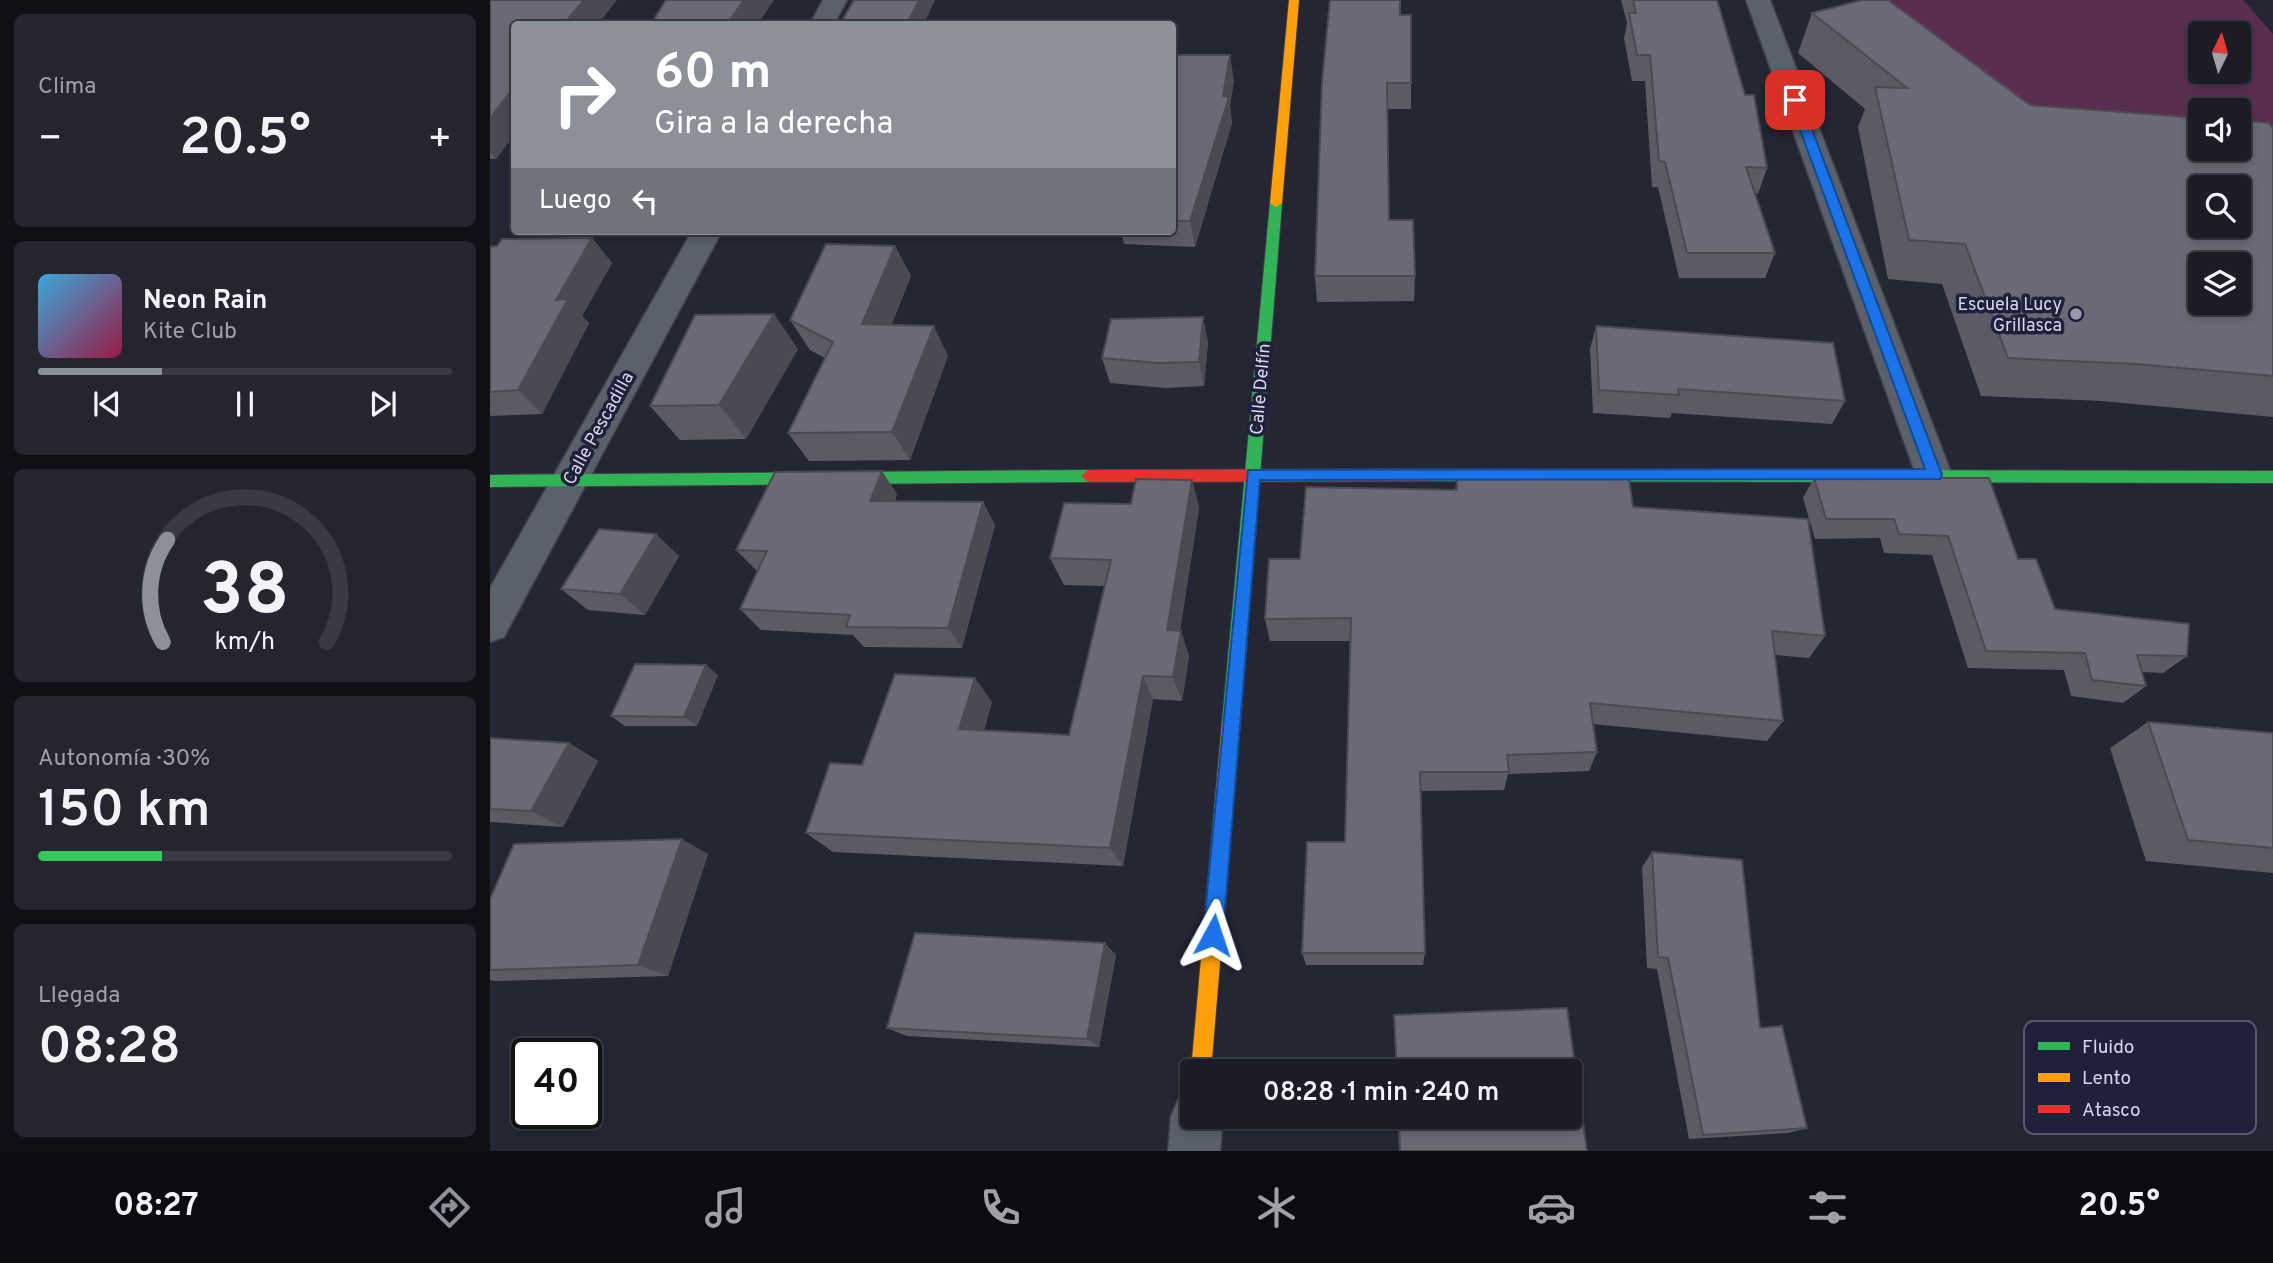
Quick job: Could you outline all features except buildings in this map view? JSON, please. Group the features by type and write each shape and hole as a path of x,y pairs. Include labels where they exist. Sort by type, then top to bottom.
{"street":[{"path":"824,21 835,0"},
{"name":"Calle Delfín","path":"1202,1059 1294,0"},
{"path":"1758,0 1934,475"},
{"name":"Calle Pescadilla","path":"490,625 705,235"},
{"path":"490,481 1253,474 2273,477"},
{"path":"1195,1151 1197,1129"}],"shaded area":[{"path":"1856,0 2243,0 2273,34 2273,165 2221,161 2251,161 2251,98 2188,98 2188,158 2039,147 1926,69"}],"traffic: fast":[{"path":"1231,723 1276,203"},
{"path":"1430,475 2273,477"},
{"path":"490,481 1088,476"}],"traffic: slow":[{"path":"1276,203 1294,0"},
{"path":"1202,1059 1231,723"}],"traffic: jam":[{"path":"1088,476 1430,475"}],"place":[{"name":"Escuela Lucy Grillasca","path":"2076,314"}],"route":[{"path":"1213,935 1253,474 1934,475 1795,100"}]}
